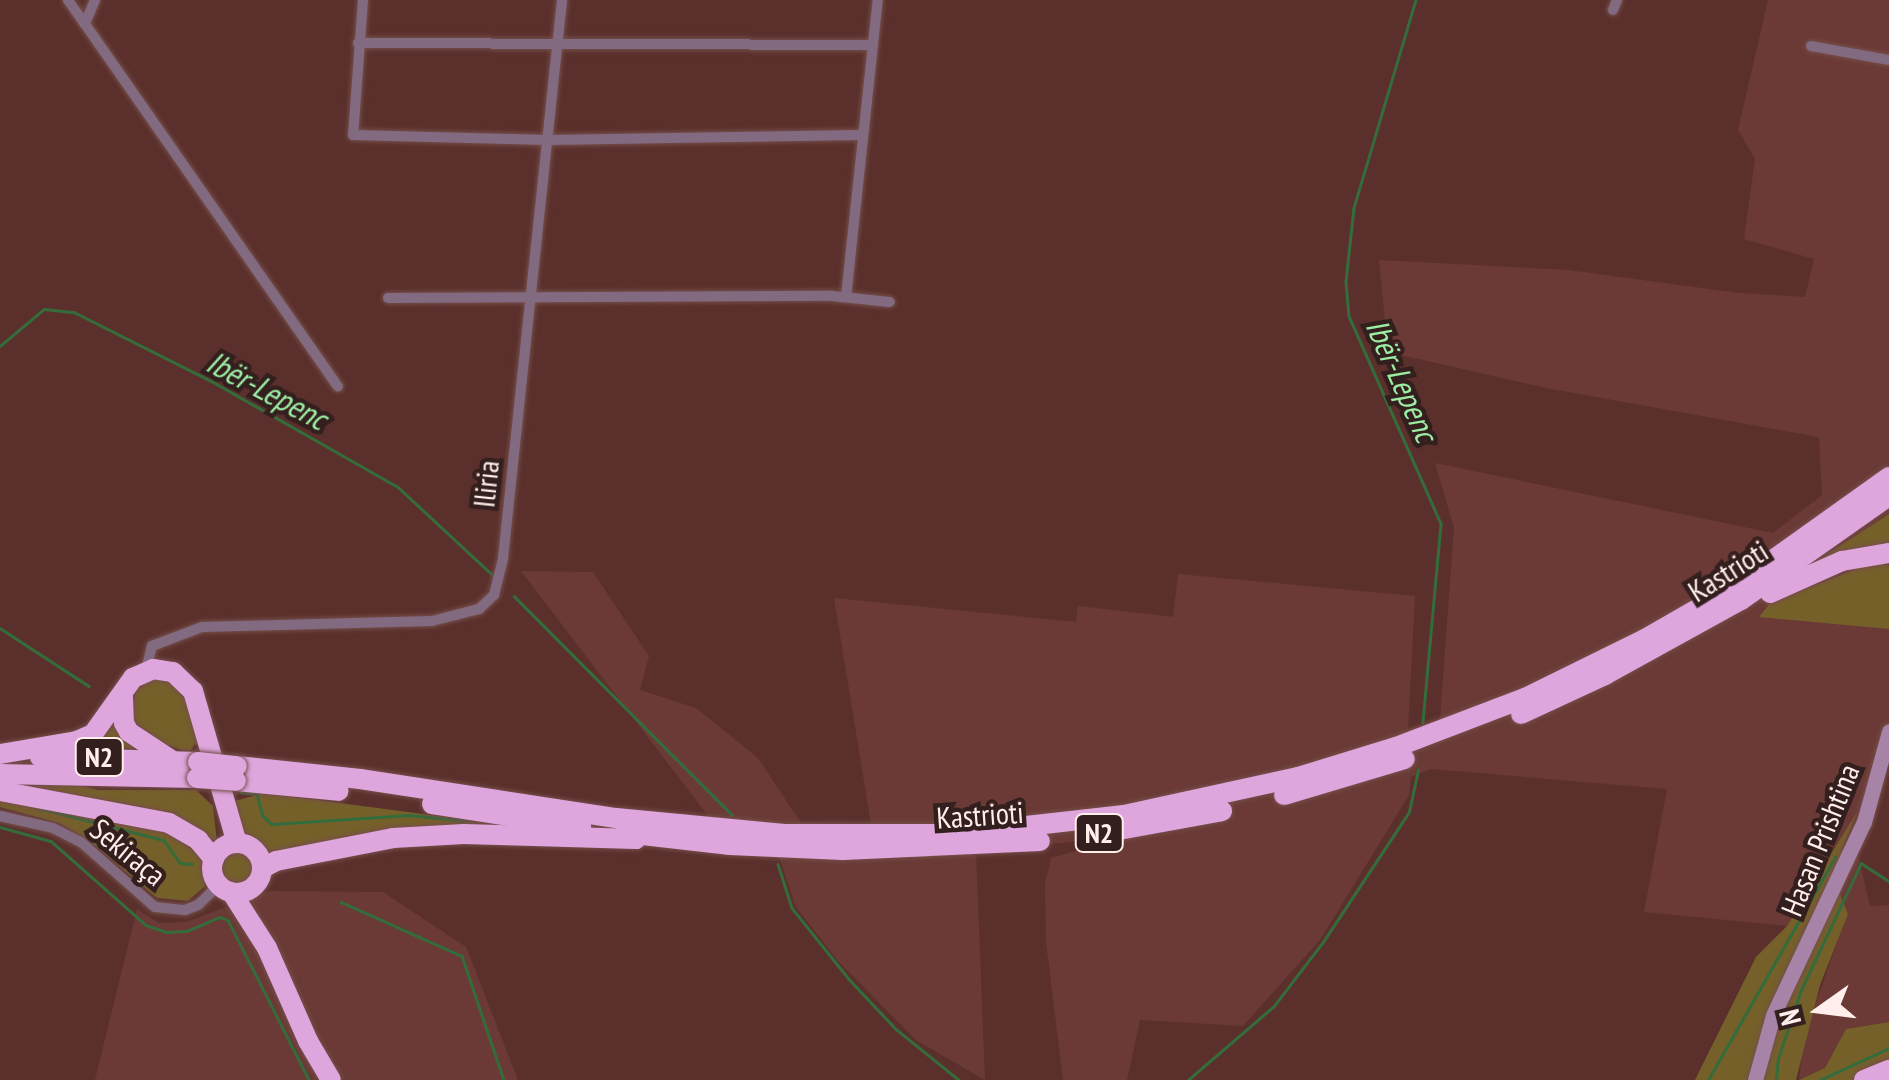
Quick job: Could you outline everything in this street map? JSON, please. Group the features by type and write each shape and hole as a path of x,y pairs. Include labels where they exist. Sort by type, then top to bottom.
{"highway":[{"path":"1836,519 1889,460"},
{"name":"N2","path":"1836,519 1889,477"},
{"name":"Kastrioti","path":"0,774 197,770 676,840 804,849 956,848 1072,837 1204,815 1302,791 1446,744 1561,696 1696,627 1773,580 1889,496"},
{"name":"Kastrioti","path":"237,774 360,779 631,820 784,834 955,834 1124,815 1298,778 1396,748 1512,703 1688,616 1836,519"},
{"path":"1696,627 1842,561 1889,553"},
{"path":"0,756 93,734 108,718 127,685 146,670 173,672 193,690 221,798 224,850 212,872 267,948 308,1041 331,1080"},
{"path":"127,685 122,708 129,732 172,761"},
{"name":"Kastrioti","path":"0,756 172,761 197,770"},
{"path":"0,791 169,823 224,850 258,853 267,948"},
{"path":"225,890 259,877 276,861 410,836 527,834 676,840"},
{"path":"1864,1080 1889,1070"}],"main road":[{"name":"Hasan Prishtina","path":"1755,1080 1772,1015 1864,822 1889,731"}],"street":[{"path":"68,0 338,386"},
{"path":"85,24 94,0"},
{"path":"363,0 353,135 548,140 862,135"},
{"name":"Iliria","path":"146,670 152,646 220,623 415,622 445,618 487,604 497,587 503,558 562,0"},
{"path":"846,297 878,0"},
{"path":"358,43 871,46"},
{"path":"1811,46 1889,60"},
{"path":"388,298 846,297 890,302"},
{"name":"Sekiraça","path":"0,816 53,828 80,842 154,906 185,910 225,890"}],"shaded area":[{"path":"1768,0 1889,0 1889,528 1874,562 1770,603 1760,616 1889,629 1889,756 1874,814 1858,855 1870,906 1889,905 1889,1022 1846,1029 1825,1068 1799,1080 1804,1037 1847,914 1840,896 1842,849 1853,821 1787,926 1644,912 1667,789 1431,769 1411,777 1409,795 1320,940 1243,1026 1140,1020 1127,1080 1063,1080 1046,942 1045,884 1051,858 1133,835 976,852 985,1080 916,1040 839,962 796,907 780,860 712,821 521,571 593,572 649,656 640,690 696,708 758,758 801,823 871,824 834,598 1076,622 1078,606 1173,617 1178,574 1415,596 1408,729 1440,719 1454,528 1435,463 1773,533 1822,495 1819,437 1546,388 1388,352 1379,260 1568,270 1739,293 1805,297 1814,259 1744,239 1755,159 1738,130"},
{"path":"1889,514 1889,549 1792,577"},
{"path":"1874,562 1889,565 1889,629 1759,617 1770,603"},
{"path":"163,679 185,693 200,747 195,744 190,751 182,750 157,741 131,719 135,691 150,680"},
{"path":"116,718 139,749 82,746"},
{"path":"75,784 98,790 196,790 213,806 217,842 13,785"},
{"path":"263,793 454,818 521,831 266,853 241,836 235,801"},
{"path":"0,800 163,831 197,852 205,863 205,886 188,901 157,898 87,839 59,823 0,807"},
{"path":"1857,812 1842,849 1840,895 1848,914 1820,985 1796,1080 1695,1080 1756,957 1787,926"},
{"path":"237,852 248,857 253,868 248,879 237,884 226,879 221,868 226,857"},
{"path":"269,891 383,892 466,947 518,1080 95,1080 137,909 159,923 186,922"},
{"path":"1889,1022 1889,1080 1799,1080 1825,1068 1846,1029"}],"waterway":[{"name":"Ibër-Lepenc","path":"1416,0 1354,208 1346,282 1349,316 1441,524 1423,722"},
{"name":"Ibër-Lepenc","path":"0,346 44,309 74,312 215,383 398,487 495,577"},
{"name":"Ibër-Lepenc","path":"514,596 732,815"},
{"path":"0,628 89,686"},
{"name":"Ibër-Lepenc","path":"1188,1080 1274,1006 1323,942 1409,812 1418,770"},
{"path":"241,792 257,794 263,816 272,824 410,815 468,821"},
{"path":"39,808 164,840 180,863 192,864"},
{"path":"0,827 51,841 146,925 166,932 187,931 220,917 228,920 309,1080"},
{"path":"1708,1080 1835,857"},
{"path":"1776,1080 1778,1059 1801,990 1861,863 1889,881"},
{"name":"Ibër-Lepenc","path":"778,864 792,908 849,979 896,1029 959,1080"},
{"path":"341,902 462,956 504,1080"},
{"path":"1820,1080 1889,1048"}]}
